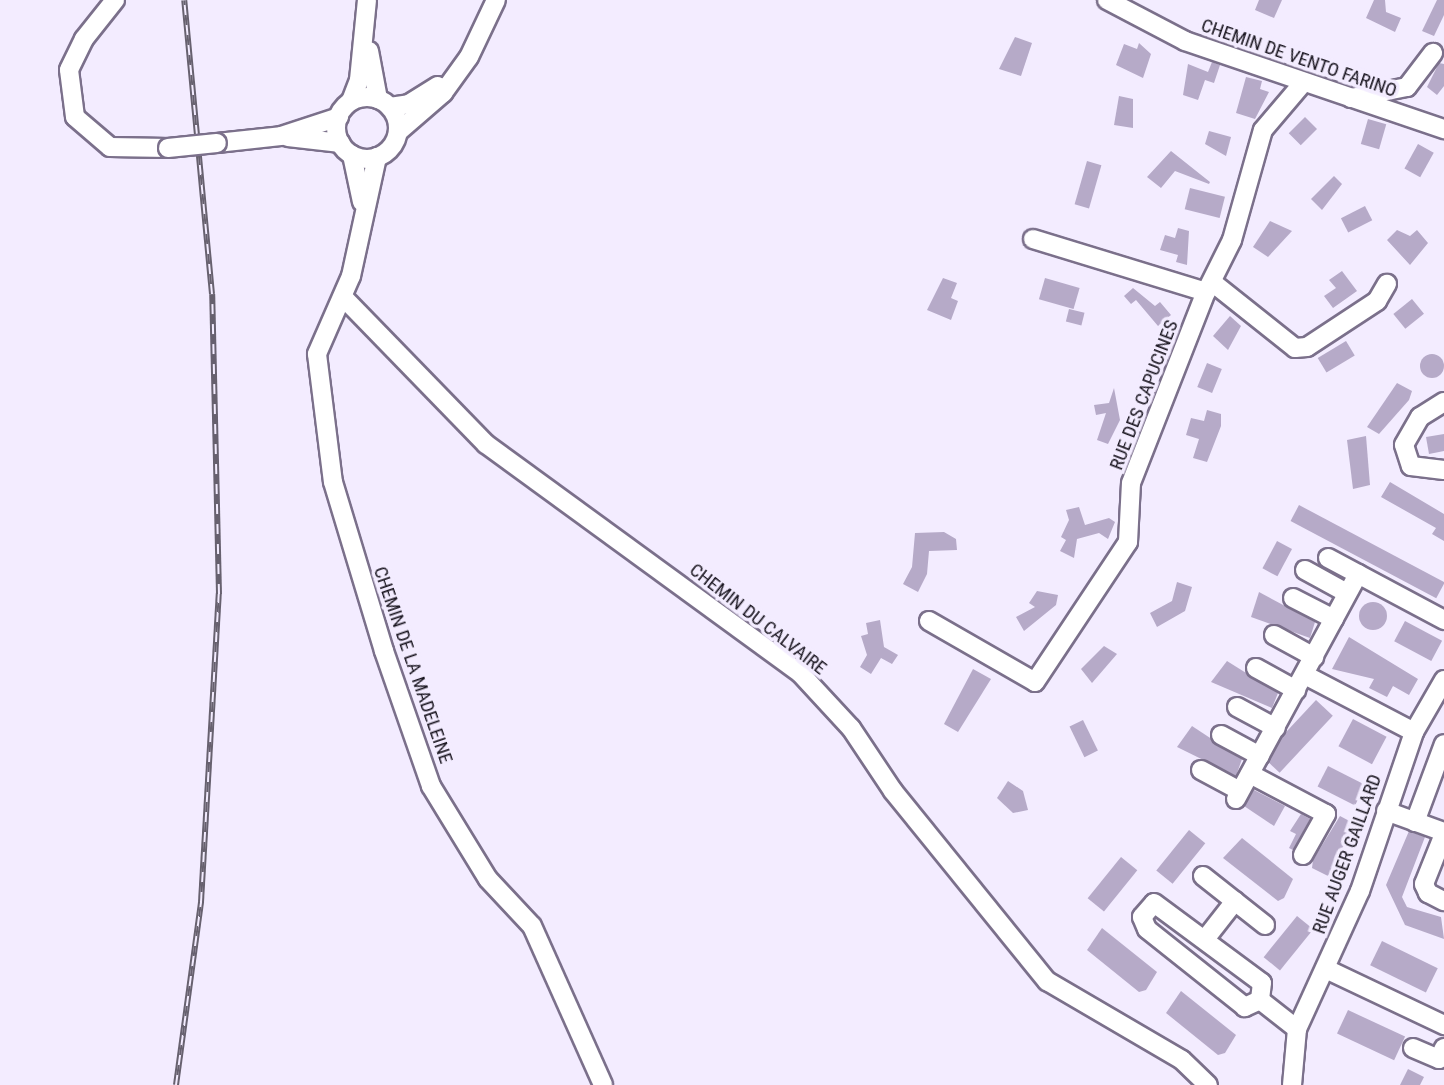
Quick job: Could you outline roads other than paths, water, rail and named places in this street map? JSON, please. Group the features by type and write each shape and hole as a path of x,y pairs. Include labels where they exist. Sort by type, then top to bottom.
{"street":[{"path":"115,0 84,39 69,70 75,117 110,147 168,148 281,136 339,117 351,101 365,35 368,0"},
{"path":"281,136 377,157 391,147 398,132 425,112 469,57 496,0"},
{"name":"CHEMIN DE VENTO FARINO","path":"1107,0 1185,41 1444,129"},
{"path":"365,35 384,103 398,132"},
{"path":"1351,98 1407,87 1433,53"},
{"path":"351,101 384,103 424,98 450,79"},
{"name":"RUE DES CAPUCINES","path":"929,621 1035,682 1128,542 1131,483 1209,287 1232,240 1263,130 1303,83"},
{"path":"339,117 362,224"},
{"name":"CHEMIN DE LA MADELEINE","path":"377,157 343,297 317,354 318,395 333,482 384,651 443,810 488,879 532,926 603,1085"},
{"path":"1033,239 1209,287 1295,348 1307,347 1377,301 1387,284"},
{"name":"CHEMIN DU CALVAIRE","path":"343,297 486,444 800,673 851,728 893,791 1047,981 1182,1060 1208,1085"},
{"path":"1444,402 1420,417 1405,445 1411,466 1444,470"},
{"path":"1328,558 1444,620"},
{"path":"1305,570 1348,593"},
{"path":"1201,770 1238,795 1358,574"},
{"path":"1293,598 1334,620"},
{"path":"1274,635 1314,657"},
{"path":"1256,668 1301,682 1414,732"},
{"name":"RUE AUGER GAILLARD","path":"1292,1085 1297,1029 1326,969 1414,732 1444,680"},
{"path":"1237,708 1276,728"},
{"path":"1221,735 1260,756"},
{"path":"1415,822 1444,744"},
{"path":"1250,774 1325,814 1303,855"},
{"path":"1386,811 1444,833 1424,884 1444,901"},
{"path":"1203,876 1265,925"},
{"path":"1206,938 1235,901"},
{"path":"1163,905 1206,938 1262,984 1260,1000 1245,1007 1147,929 1146,907 1163,905"},
{"path":"1326,969 1444,1025"},
{"path":"1260,1000 1297,1029"},
{"path":"1413,1048 1439,1059 1444,1048"}],"railway":[{"path":"176,1085 201,902 219,594 212,294 184,0"}]}
